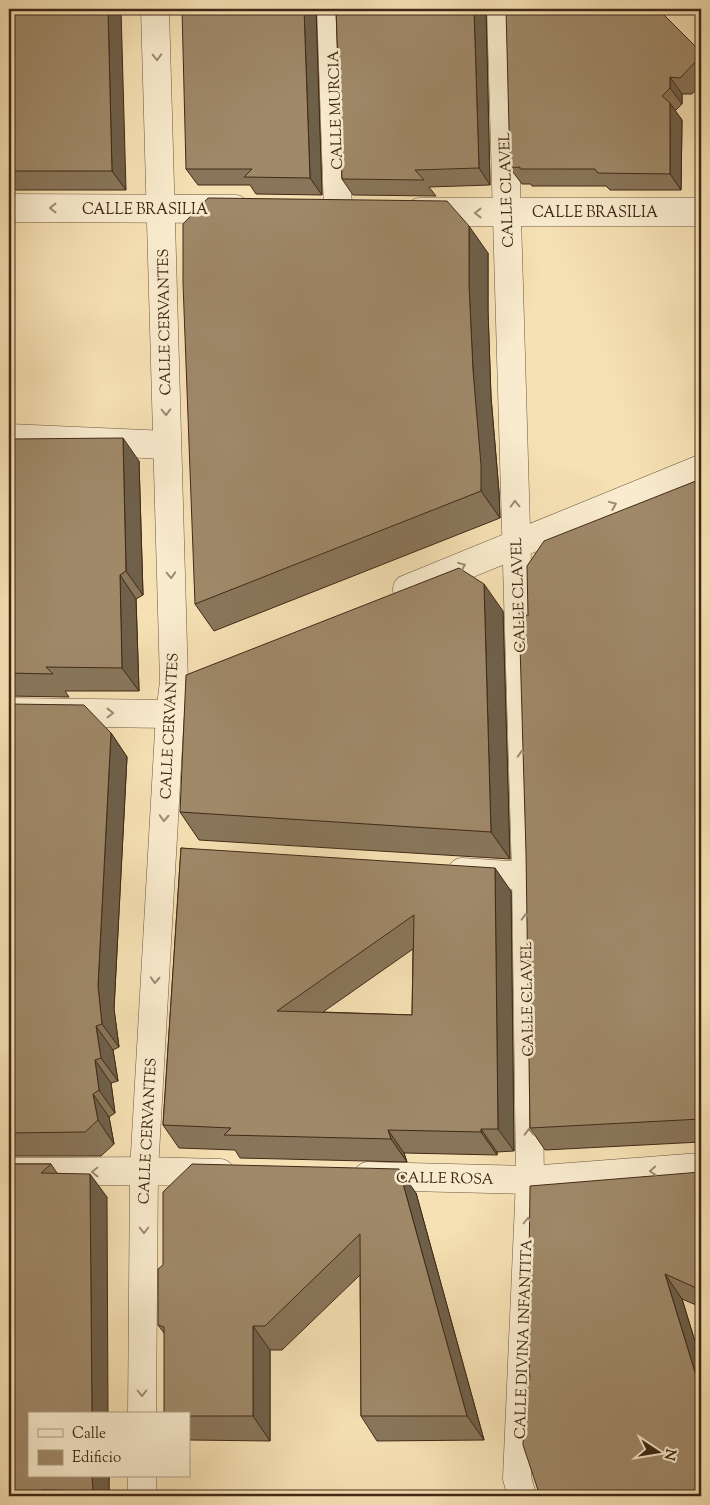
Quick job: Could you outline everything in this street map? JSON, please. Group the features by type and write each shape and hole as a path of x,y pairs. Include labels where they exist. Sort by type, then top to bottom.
{"street":[{"name":"CALLE CERVANTES","path":"142,1412 144,1171 173,854 170,714 174,682 155,9"},
{"name":"CALLE MURCIA","path":"309,211 348,212 331,9"},
{"name":"CALLE CLAVEL","path":"501,9 526,876 530,1180"},
{"name":"CALLE BRASILIA","path":"9,208 260,210"},
{"name":"CALLE BRASILIA","path":"398,212 701,212"},
{"path":"9,438 167,445"},
{"path":"387,597 701,469"},
{"path":"174,682 201,671"},
{"path":"9,712 170,714"},
{"path":"438,870 526,876"},
{"name":"CALLE ROSA","path":"342,1176 530,1180 701,1167"},
{"path":"9,1172 144,1171 243,1173"},
{"name":"CALLE DIVINA INFANTITA","path":"522,1496 517,1478 530,1180"},
{"path":"142,1478 142,1496"}],"building":[{"path":"9,9 108,9 112,171 9,171"},
{"path":"182,9 304,9 310,178 244,177 252,169 186,169"},
{"path":"336,9 474,9 479,168 415,170 424,180 342,179"},
{"path":"506,9 658,9 701,52 701,56 680,78 670,77 670,88 662,96 670,103 670,174 598,173 595,169 510,168"},
{"path":"208,198 447,201 469,226 469,285 473,370 481,465 481,491 195,604 183,283 183,224"},
{"path":"123,438 126,571 120,575 122,668 46,667 53,674 9,673 9,439"},
{"path":"701,479 701,1119 530,1128 526,853 519,610 528,616 527,566 544,541"},
{"path":"459,568 484,584 491,832 180,812 186,675"},
{"path":"9,704 84,705 111,733 98,986 102,1024 96,1026 101,1058 95,1060 99,1090 93,1094 98,1120 85,1132 9,1133"},
{"path":"181,848 495,868 498,1129 481,1129 481,1132 388,1130 391,1139 224,1135 231,1128 163,1125","holes":["414,915 412,1015 277,1011"]},
{"path":"9,1164 51,1164 41,1173 90,1174 92,1412 28,1412 28,1478 92,1478 93,1491 42,1490 49,1496 9,1496"},
{"path":"192,1164 399,1169 467,1416 361,1416 360,1234 265,1326 253,1326 253,1416 190,1416 190,1412 164,1412 164,1327 158,1325 158,1269 163,1265 163,1192"},
{"path":"701,1172 701,1290 665,1274 701,1392 701,1496 540,1496 523,1445 525,1382 530,1380 528,1344 530,1186"}]}
